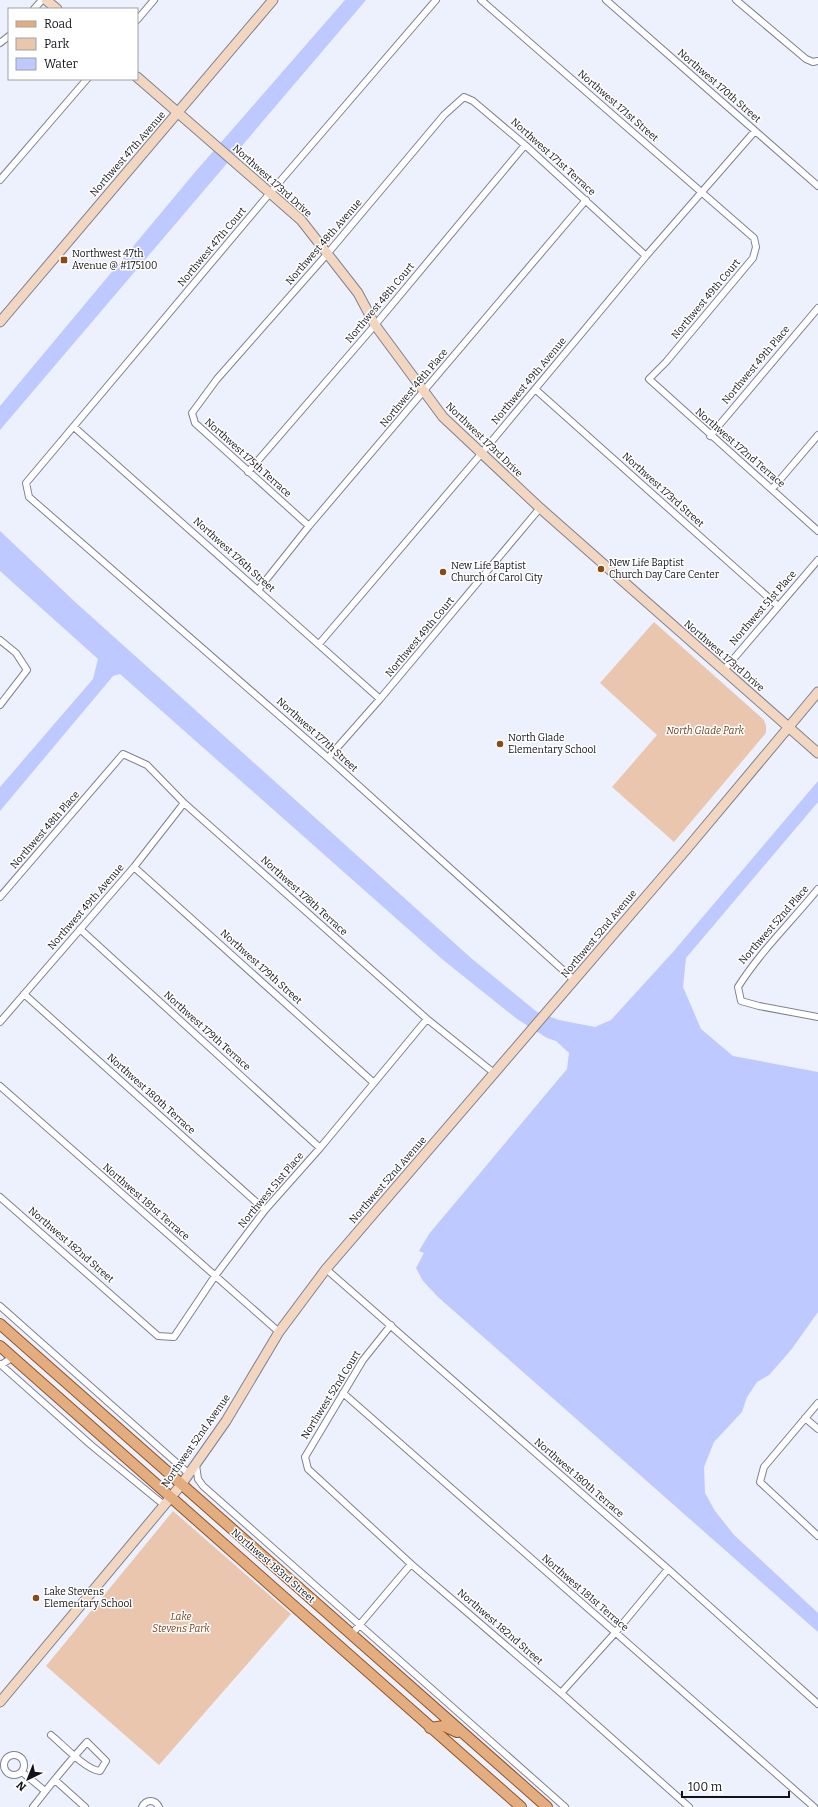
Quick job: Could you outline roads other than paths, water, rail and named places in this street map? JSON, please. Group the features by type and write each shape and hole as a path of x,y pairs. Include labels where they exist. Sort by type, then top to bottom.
{"main road":[{"name":"Northwest 183rd Street","path":"0,1324 547,1807"},
{"name":"Northwest 183rd Street","path":"0,1346 167,1501 520,1807"},
{"path":"13,1357 26,1356 42,1362"},
{"path":"430,1728 444,1726 466,1736"}],"street":[{"path":"35,8 42,0"},
{"path":"46,0 56,8"},
{"path":"138,19 154,0"},
{"name":"Northwest 47th Avenue","path":"0,322 273,0"},
{"name":"Northwest 47th Court","path":"43,509 30,497 26,483 270,193 436,0"},
{"name":"Northwest 171st Street","path":"481,0 742,227"},
{"name":"Northwest 170th Street","path":"606,0 818,186"},
{"path":"736,0 806,59 816,61"},
{"path":"0,43 8,37"},
{"name":"Northwest 173rd Drive","path":"138,78 301,220 358,293 375,325 423,392 443,417 540,508 818,753"},
{"path":"0,180 85,80"},
{"name":"Northwest 171st Terrace","path":"444,115 464,97 473,101 525,145 646,256"},
{"name":"Northwest 48th Avenue","path":"217,379 328,253 444,115"},
{"name":"Northwest 49th Avenue","path":"319,644 481,454 646,256 755,131"},
{"name":"Northwest 48th Court","path":"248,472 375,325 525,145"},
{"name":"Northwest 48th Place","path":"258,590 308,526 586,200"},
{"name":"Northwest 49th Court","path":"649,379 666,362 753,258 756,247 754,238 742,227"},
{"name":"Northwest 49th Place","path":"710,436 818,308"},
{"name":"Northwest 175th Terrace","path":"217,379 192,413 195,423 308,526"},
{"name":"Northwest 172nd Terrace","path":"649,379 710,436 818,531"},
{"name":"Northwest 173rd Street","path":"535,389 778,606"},
{"name":"Northwest 176th Street","path":"74,427 380,699"},
{"path":"772,489 818,435"},
{"name":"Northwest 49th Court","path":"328,758 380,699 540,508"},
{"name":"Northwest 177th Street","path":"43,509 328,758 574,980"},
{"name":"Northwest 51st Place","path":"724,670 818,560"},
{"path":"0,640 16,653 27,670 0,705"},
{"name":"Northwest 52nd Avenue","path":"0,1702 181,1485 226,1421 279,1332 326,1269 494,1074 818,692"},
{"name":"Northwest 178th Terrace","path":"106,776 123,754 146,765 184,803 427,1019 494,1074"},
{"name":"Northwest 48th Place","path":"0,897 106,776"},
{"name":"Northwest 49th Avenue","path":"0,1022 134,867 184,803"},
{"name":"Northwest 179th Street","path":"134,867 374,1083"},
{"name":"Northwest 52nd Place","path":"818,890 753,964 738,987 741,1001 759,1006 818,1017"},
{"name":"Northwest 179th Terrace","path":"80,929 320,1148"},
{"name":"Northwest 180th Terrace","path":"24,994 265,1210"},
{"name":"Northwest 51st Place","path":"129,1309 158,1336 174,1337 215,1276 265,1210 320,1148 427,1019"},
{"name":"Northwest 181st Terrace","path":"0,1086 279,1332"},
{"name":"Northwest 182nd Street","path":"0,1197 129,1309"},
{"name":"Northwest 180th Terrace","path":"326,1269 668,1569 818,1704"},
{"path":"0,1306 188,1473"},
{"name":"Northwest 52nd Court","path":"305,1457 363,1360 391,1325"},
{"path":"13,1357 1,1365 91,1445 167,1501"},
{"name":"Northwest 181st Terrace","path":"342,1393 814,1807"},
{"path":"818,1403 764,1467 760,1482 818,1536"},
{"path":"805,1418 818,1429"},
{"name":"Northwest 182nd Street","path":"305,1457 308,1469 315,1477 411,1564 561,1693 688,1807"},
{"path":"197,1462 196,1471 202,1486 565,1807"},
{"path":"351,1635 411,1564"},
{"path":"561,1693 615,1633 668,1569"},
{"path":"33,1807 45,1791 75,1755 87,1742 103,1757 106,1762 100,1771 94,1770 75,1755 51,1735"},
{"path":"22,1772 45,1791"},
{"path":"55,1780 85,1807"},
{"path":"142,1807 145,1802 151,1800 159,1807"}],"water":[{"path":"345,0 366,0 0,430 0,406 196,171"},
{"path":"0,531 74,601 471,958 537,1012 559,1020 595,1027 611,1020 673,952 818,781 818,802 686,958 683,987 701,1029 733,1056 818,1072 818,1312 791,1350 769,1375 757,1382 747,1397 742,1412 714,1442 704,1467 705,1493 715,1511 734,1535 818,1613 818,1632 438,1297 423,1281 416,1268 424,1253 419,1251 429,1234 567,1069 569,1053 556,1041 547,1038 517,1019 442,959 120,674 113,676 0,811 0,787 93,679 98,659 0,571"}],"place":[{"name":"Northwest 47th Avenue @ #175100","path":"64,260"},
{"name":"New Life Baptist Church Day Care Center","path":"601,569"},
{"name":"New Life Baptist Church of Carol City","path":"443,572"},
{"name":"North Glade Elementary School","path":"500,744"},
{"name":"Lake Stevens Elementary School","path":"36,1598"}],"park label":[{"name":"North Glade Park","path":"705,731"},
{"name":"Lake Stevens Park","path":"181,1622"}]}
